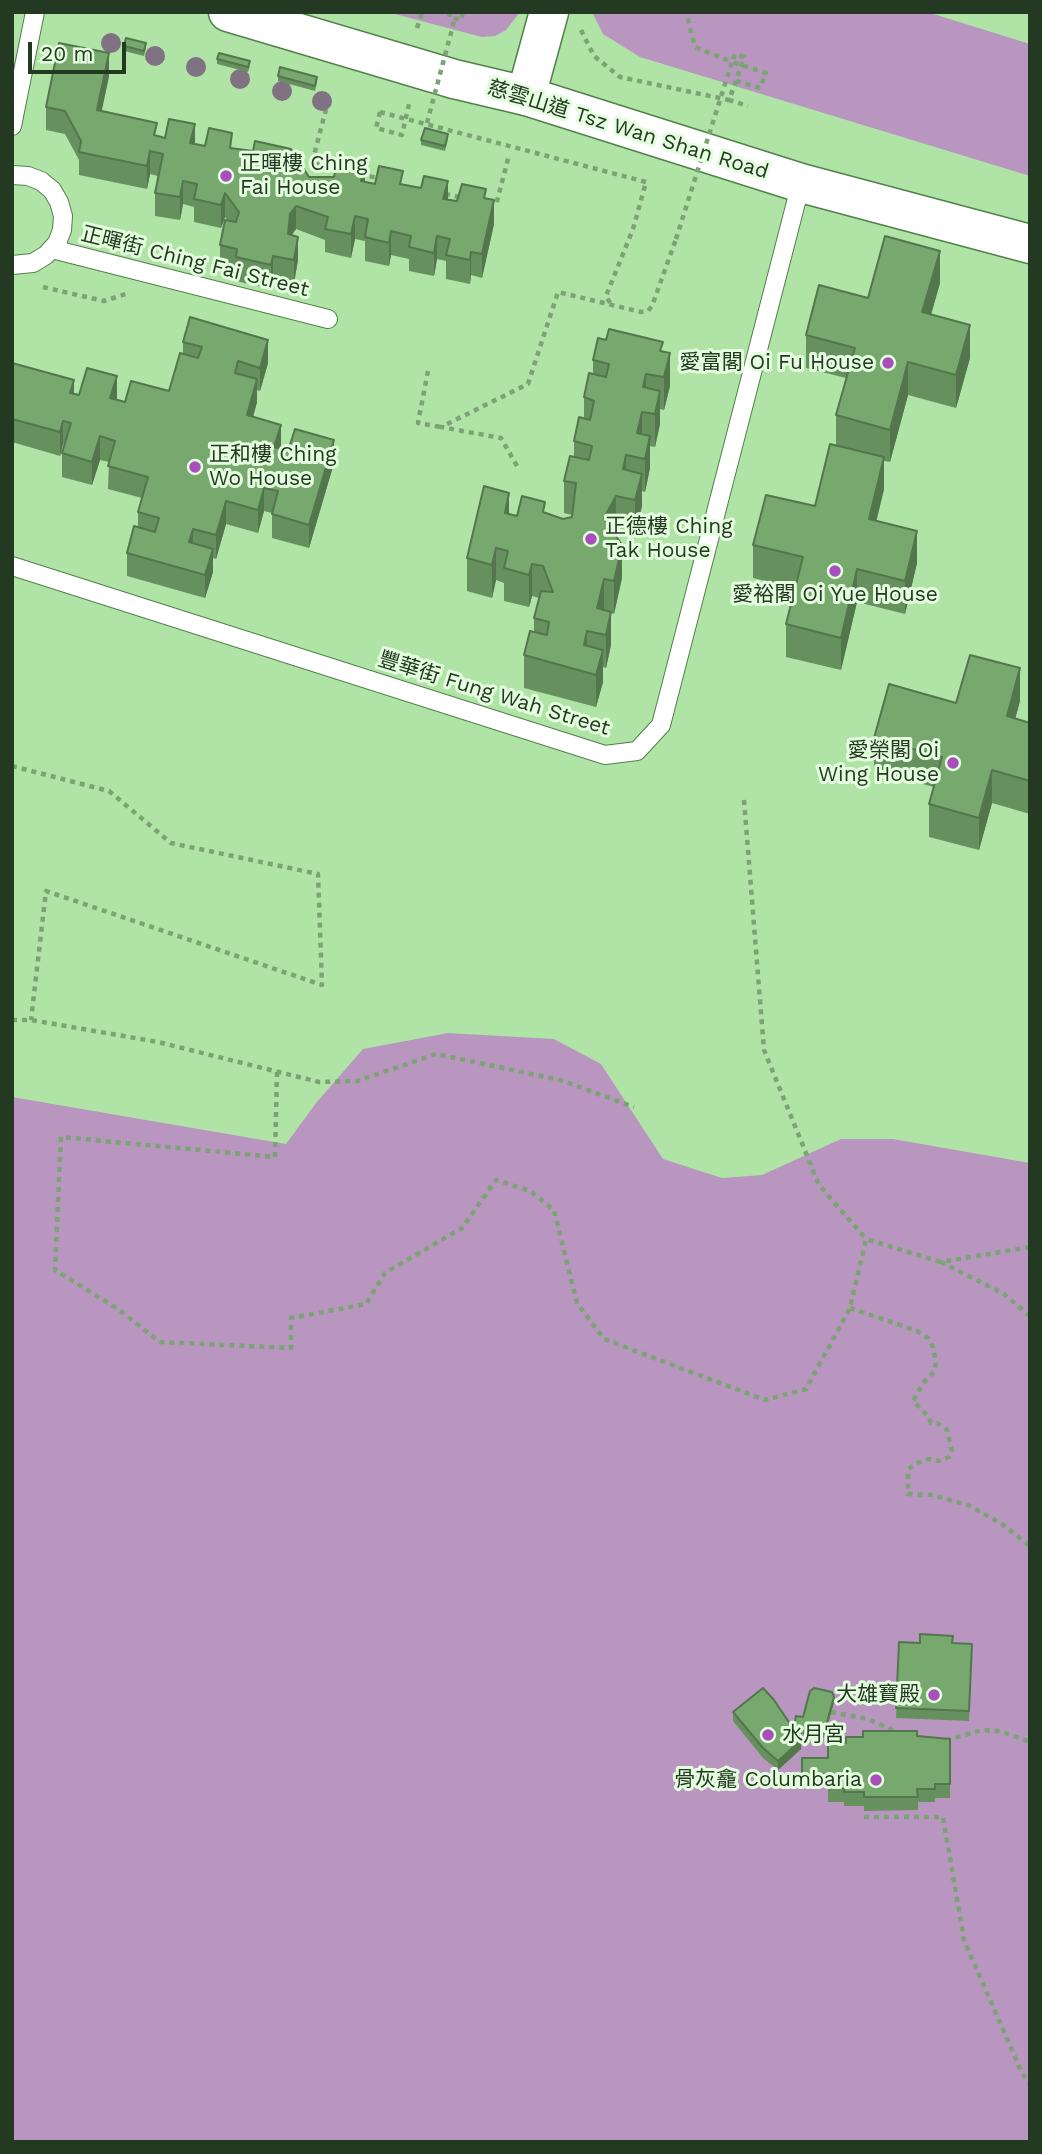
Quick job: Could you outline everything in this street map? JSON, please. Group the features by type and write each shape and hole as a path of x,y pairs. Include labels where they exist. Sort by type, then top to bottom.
{"main road":[{"name":"慈雲山道 Tsz Wan Shan Road","path":"228,12 454,79 526,96 801,183 1030,244"},
{"path":"526,96 565,17"}],"lane":[{"path":"12,126 35,12"},
{"name":"正暉街 Ching Fai Street","path":"12,175 28,176 41,181 52,190 60,202 63,216 62,230 46,255 33,263 12,265"},
{"name":"豐華街 Fung Wah Street","path":"12,566 605,755 637,751 661,724 801,183"},
{"name":"正暉街 Ching Fai Street","path":"52,248 328,319"}],"path":[{"path":"417,28 422,12"},
{"path":"450,12 449,17 461,20 463,12"},
{"path":"686,12 695,47 766,73 760,88 736,81"},
{"path":"565,17 581,30 594,56 620,77 748,106"},
{"path":"427,124 455,18"},
{"path":"441,427 528,384 558,292 641,312 648,311 676,239 735,54 744,57 729,100"},
{"path":"409,104 402,135 376,128 380,112 427,124 439,127 646,182 634,229 606,296 611,303"},
{"path":"326,110 312,163 391,181"},
{"path":"436,136 439,127"},
{"path":"483,202 496,205 509,155"},
{"path":"443,193 470,199"},
{"path":"428,371 418,423 501,438 517,466"},
{"path":"12,766 109,791 171,843 318,874 322,985 46,891 31,1020"},
{"path":"744,800 764,1050 819,1185 866,1239 941,1262 1004,1294 1030,1316"},
{"path":"12,1020 31,1020 158,1042 319,1082 356,1081 436,1054 560,1080 634,1107"},
{"path":"277,1072 275,1157 61,1137 55,1270 118,1309 160,1342 291,1348 291,1318 366,1304 385,1273 462,1228 496,1180 530,1191 554,1210 577,1303 604,1339 765,1400 806,1389 849,1308 866,1239"},
{"path":"941,1262 1030,1247"},
{"path":"849,1308 917,1331 928,1338 933,1347 936,1363 934,1371 923,1383 913,1401 931,1423 937,1423 947,1430 952,1451 949,1457 939,1461 928,1460 913,1465 908,1471 908,1494 933,1495 970,1506 1002,1524 1030,1546"},
{"path":"831,1712 868,1719 901,1734"},
{"path":"943,1741 983,1730 1000,1731 1030,1742"},
{"path":"864,1817 943,1817 964,1940 1030,2084"}],"shaded area":[{"path":"387,12 520,12 506,30 495,36 482,37"},
{"path":"592,12 927,12 1030,44 1030,176 640,57 603,34"},
{"path":"448,1033 554,1039 601,1064 663,1159 722,1178 762,1175 841,1139 893,1139 1030,1163 1030,2142 12,2142 12,1097 286,1144 316,1103 363,1049"}],"building":[{"path":"126,38 146,43 144,51 124,46"},
{"name":"正暉樓 Ching Fai House","path":"59,43 109,53 97,110 157,123 154,135 165,138 169,119 195,124 190,143 205,146 209,128 232,133 230,148 253,151 255,141 291,149 309,177 334,177 338,157 365,163 361,181 375,184 379,166 403,171 400,184 421,188 424,176 448,181 443,199 457,201 462,184 486,189 484,198 494,200 482,254 471,252 470,260 446,255 450,239 437,236 434,253 409,247 411,236 391,231 389,243 365,237 368,219 355,216 351,234 325,229 328,217 296,206 290,214 288,234 298,237 294,260 273,256 271,265 236,257 237,249 220,245 225,220 236,222 239,212 225,193 221,205 194,199 197,184 183,181 180,197 155,193 163,154 150,151 147,166 79,152 81,141 65,111 46,107"},
{"path":"219,53 250,61 248,67 217,59"},
{"path":"280,67 317,77 315,86 278,76"},
{"path":"425,128 448,134 445,146 421,140"},
{"name":"愛富閣 Oi Fu House","path":"885,236 940,251 922,312 970,325 956,375 908,362 890,430 836,415 855,348 806,335 819,285 868,298"},
{"name":"正和樓 Ching Wo House","path":"190,317 268,340 260,368 238,361 235,373 257,379 247,415 281,425 274,447 288,451 295,429 334,440 309,525 272,514 278,491 264,488 258,510 226,501 216,535 193,529 189,542 213,549 205,575 127,553 134,526 155,532 159,518 138,512 148,477 108,466 115,441 100,436 92,462 62,453 71,423 63,421 60,432 12,419 12,363 74,380 70,393 79,395 87,368 117,376 110,398 125,402 131,381 169,391 180,353 198,358 202,347 183,342"},
{"name":"正德樓 Ching Tak House","path":"609,329 663,342 660,351 670,353 664,377 646,374 643,387 660,391 655,414 642,412 637,433 650,436 645,459 626,455 623,469 642,474 635,500 616,496 604,518 622,545 614,581 604,579 597,608 611,612 606,635 587,631 584,645 603,650 596,675 524,655 530,631 547,635 549,622 534,618 541,591 553,592 543,566 532,564 529,575 504,568 508,551 496,548 492,565 467,558 484,486 509,493 505,513 517,516 522,496 545,502 543,512 563,519 572,517 576,483 564,481 570,456 589,460 592,446 574,441 579,417 590,420 594,401 584,397 589,373 606,377 609,364 593,360 598,338 606,340"},
{"name":"愛裕閣 Oi Yue House","path":"830,444 884,457 869,519 917,531 905,581 857,569 841,638 786,624 803,557 753,545 766,495 815,506"},
{"name":"愛榮閣 Oi Wing House","path":"970,655 1020,668 1007,716 1030,723 1030,781 992,770 979,818 929,804 942,757 874,738 889,684 956,703"},
{"path":"920,1634 953,1636 952,1643 972,1644 969,1711 896,1708 899,1642 920,1643"},
{"name":"水月宮","path":"763,1688 801,1740 778,1761 763,1748 733,1712"},
{"path":"814,1688 832,1692 834,1697 824,1733 794,1728 796,1716 803,1717 810,1691"},
{"name":"骨灰龕 Columbaria","path":"863,1731 917,1731 917,1736 950,1739 950,1784 935,1784 935,1789 917,1789 918,1797 864,1797 864,1792 844,1792 844,1788 828,1788 828,1774 802,1774 802,1758 828,1758 828,1743 846,1743 846,1737 863,1737"}],"place":[{"name":"正暉樓 Ching Fai House","path":"226,176"},
{"name":"愛富閣 Oi Fu House","path":"888,363"},
{"name":"正和樓 Ching Wo House","path":"195,467"},
{"name":"正德樓 Ching Tak House","path":"591,539"},
{"name":"愛裕閣 Oi Yue House","path":"835,571"},
{"name":"愛榮閣 Oi Wing House","path":"953,763"},
{"name":"大雄寶殿","path":"934,1695"},
{"name":"水月宮","path":"768,1735"},
{"name":"骨灰龕 Columbaria","path":"876,1780"}]}
